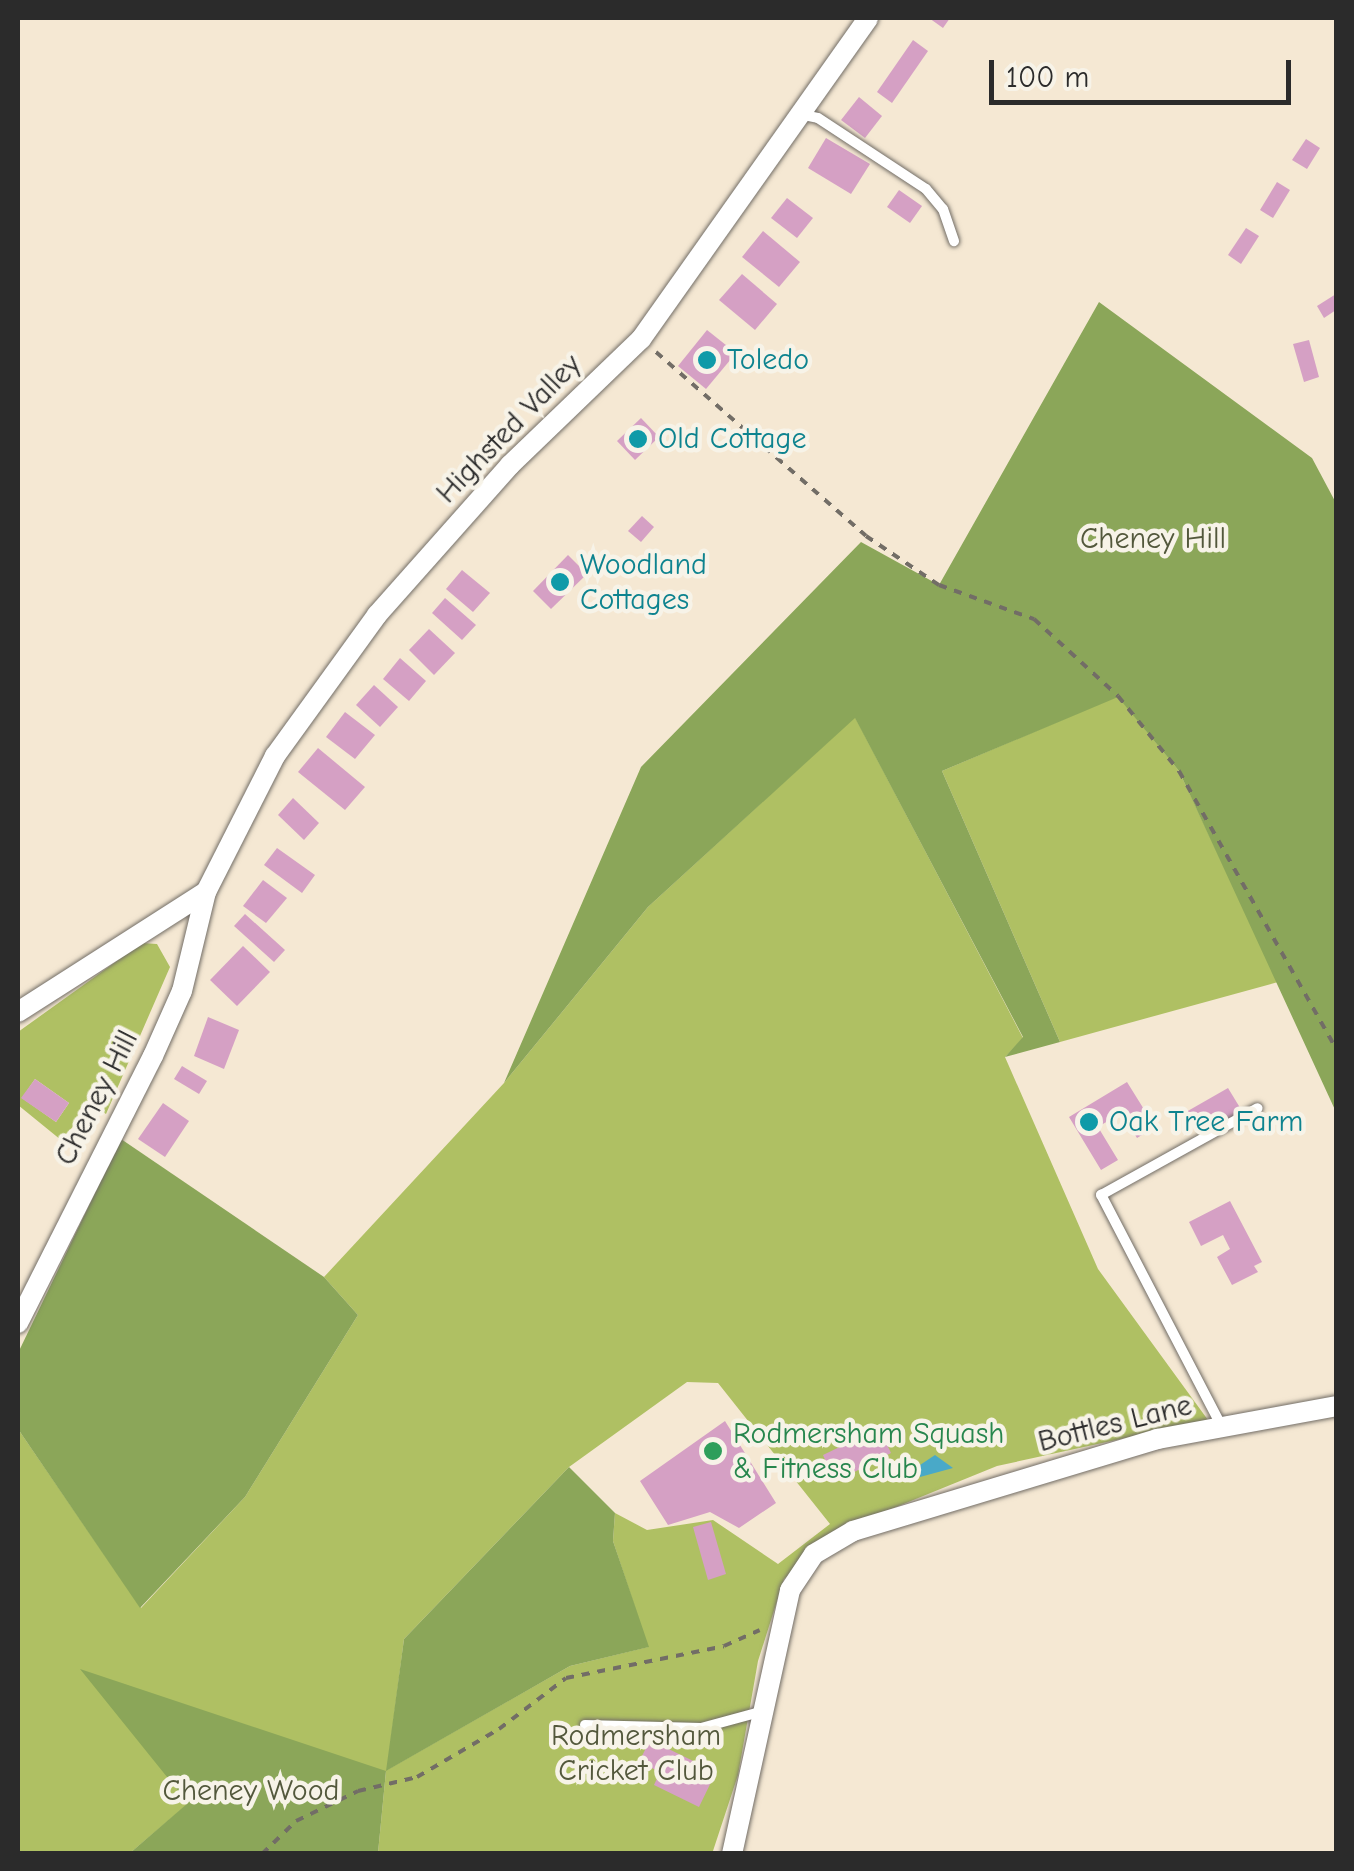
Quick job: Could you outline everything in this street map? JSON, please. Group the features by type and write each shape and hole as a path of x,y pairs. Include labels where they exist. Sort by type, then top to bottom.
{"street":[{"name":"Highsted Valley","path":"206,892 276,756 377,615 510,465 641,339 868,18"},
{"path":"18,1012 206,892"},
{"name":"Cheney Hill","path":"18,1322 182,991 206,892"},
{"name":"Bottles Lane","path":"732,1854 760,1712 790,1590 814,1554 853,1530 1157,1439 1336,1406"}],"lane":[{"path":"798,114 818,118 926,189 943,209 954,240"},
{"path":"1223,1428 1101,1196 1258,1108"},
{"path":"585,1725 701,1728 760,1712"}],"path":[{"path":"641,339 866,536 939,585 1034,619 1118,696 1179,771 1336,1048"},
{"path":"262,1854 296,1821 358,1791 416,1777 500,1728 566,1678 724,1646 782,1620"}],"green space":[{"name":"Cheney Hill","path":"1099,302 1312,458 1336,503 1336,1112 1179,771 1118,697 942,771 1060,1042 1005,1057 1023,1037 855,718 648,907 504,1083 641,767 861,542 939,585"},
{"path":"1118,696 1179,771 1278,982 1060,1042 942,771"},
{"name":"Rodmersham Cricket Club","path":"855,717 1023,1038 1005,1057 1098,1269 1208,1420 997,1466 842,1529 784,1579 758,1661 738,1775 712,1854 378,1853 386,1771 189,1803 130,1853 18,1853 18,1429 141,1608 245,1497 358,1315 324,1277 504,1083 648,907","holes":["687,1382 718,1383 830,1524 778,1564 713,1520 647,1530 615,1513 613,1541 648,1647 570,1666 387,1770 404,1639 569,1467"]},
{"path":"142,943 157,944 170,967 106,1114 92,1105 61,1140 18,1105 18,1032","holes":["35,1079 69,1103 56,1122 22,1098"]},
{"path":"121,1139 324,1277 358,1315 245,1497 140,1608 18,1429 18,1353"},
{"path":"569,1467 615,1513 613,1541 649,1647 570,1666 386,1771 404,1639"},
{"name":"Cheney Wood","path":"80,1669 386,1771 378,1853 130,1853 188,1803"}],"water":[{"path":"935,1455 953,1468 920,1477 920,1465"}],"building":[{"path":"929,18 950,18 943,28"},
{"path":"913,40 928,51 892,103 877,92"},
{"path":"859,97 882,116 865,138 841,120"},
{"path":"826,138 870,164 851,194 808,168"},
{"path":"1306,139 1320,148 1307,169 1292,160"},
{"path":"1277,182 1290,190 1273,218 1260,210"},
{"path":"899,190 922,206 910,223 887,207"},
{"path":"787,198 813,218 797,238 771,218"},
{"path":"1246,228 1259,236 1241,264 1228,255"},
{"path":"763,231 800,262 779,287 742,257"},
{"path":"742,274 777,304 755,330 719,300"},
{"path":"1336,294 1336,310 1324,318 1317,306"},
{"name":"Toledo","path":"707,330 736,353 706,389 678,366"},
{"path":"1309,340 1319,377 1304,382 1293,344"},
{"name":"Old Cottage","path":"641,418 659,437 635,460 617,441"},
{"path":"642,516 654,527 641,542 628,531"},
{"name":"Woodland Cottages","path":"568,555 587,574 551,609 533,591"},
{"path":"462,570 490,593 473,612 446,589"},
{"path":"445,598 476,625 462,640 432,613"},
{"path":"429,629 455,653 434,675 409,650"},
{"path":"400,658 426,681 409,701 383,679"},
{"path":"374,685 398,707 380,727 356,705"},
{"path":"345,712 375,735 355,759 326,737"},
{"path":"318,748 365,787 345,810 298,772"},
{"path":"293,798 319,823 304,840 278,815"},
{"path":"277,848 315,875 302,893 264,865"},
{"path":"263,880 287,898 266,923 243,906"},
{"path":"245,914 285,950 274,962 234,926"},
{"path":"243,946 270,972 237,1006 210,980"},
{"path":"208,1017 239,1030 224,1069 194,1056"},
{"path":"182,1066 207,1081 199,1094 174,1079"},
{"path":"35,1079 69,1103 56,1122 21,1098"},
{"name":"Oak Tree Farm","path":"1127,1082 1155,1127 1137,1138 1121,1113 1098,1127 1118,1160 1101,1170 1069,1117"},
{"path":"1228,1088 1242,1111 1201,1136 1186,1112"},
{"path":"163,1103 189,1121 165,1157 138,1139"},
{"path":"1230,1201 1262,1262 1254,1266 1258,1272 1232,1285 1217,1257 1230,1249 1223,1235 1201,1246 1189,1222"},
{"name":"Rodmersham Squash & Fitness Club","path":"725,1421 776,1503 739,1528 710,1512 668,1525 640,1481"},
{"path":"879,1428 891,1453 835,1482 823,1455"},
{"path":"711,1522 726,1574 708,1580 693,1527"},
{"path":"650,1740 716,1772 699,1807 654,1785 660,1772 639,1762"}],"place":[{"name":"Toledo","path":"707,360"},
{"name":"Old Cottage","path":"638,439"},
{"name":"Woodland Cottages","path":"560,582"},
{"name":"Oak Tree Farm","path":"1089,1122"},
{"name":"Rodmersham Squash & Fitness Club","path":"713,1451"}]}
